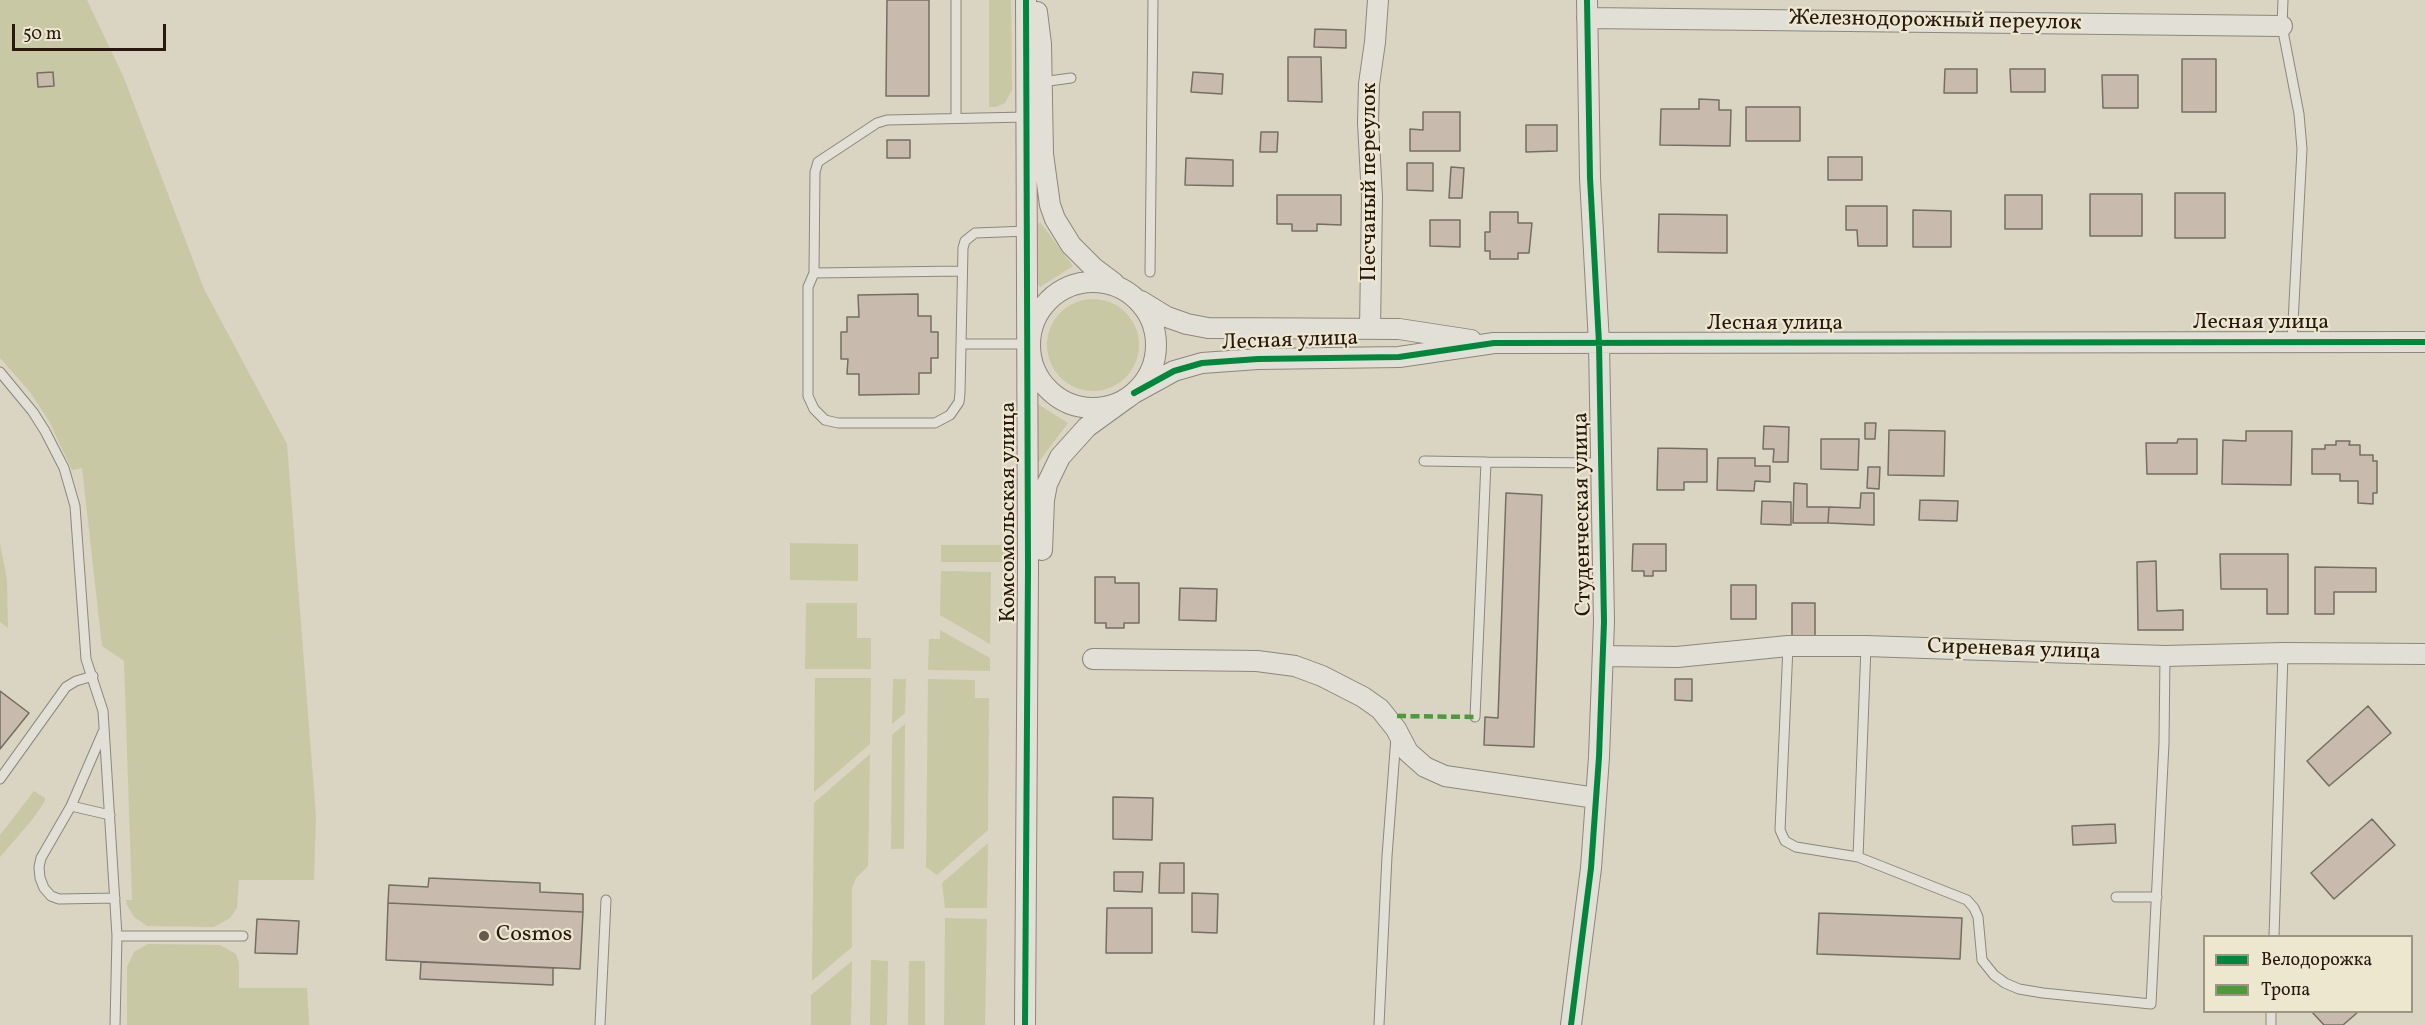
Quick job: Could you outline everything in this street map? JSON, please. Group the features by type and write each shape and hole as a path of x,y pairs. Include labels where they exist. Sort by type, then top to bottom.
{"street":[{"name":"Комсомольская улица","path":"1025,1025 1029,346 1026,0"},
{"path":"1034,0 1041,44 1046,187 1055,219 1071,245 1082,257 1128,293 1149,316 1156,340 1155,357 1151,369 1143,384 1131,396 1100,408 1083,408 1067,403 1044,385 1035,370 1029,346 1033,325 1040,310 1062,290 1090,282 1111,285 1128,293"},
{"name":"Песчаный переулок","path":"1370,329 1372,197 1368,84 1375,42 1378,0"},
{"name":"Железнодорожный переулок","path":"1587,9 2282,26"},
{"name":"Студенческая улица","path":"1571,1025 1591,868 1604,622 1599,343 1590,178 1587,9"},
{"name":"Лесная улица","path":"1128,293 1167,317 1197,326 1239,329 1399,329 1494,343"},
{"name":"Лесная улица","path":"1131,396 1174,371 1202,363 1398,357 1494,343 2425,342"},
{"name":"Комсомольская улица","path":"1028,768 1041,655 1042,518 1047,484 1060,457 1076,437 1131,396"},
{"name":"Сиреневая улица","path":"1603,656 1696,656 1788,646 1866,646 2165,656 2283,653 2425,654"},
{"path":"1093,659 1257,661 1295,666 1322,676 1363,697 1380,709 1397,722 1408,752 1425,767 1444,776 1596,798"}],"lane":[{"path":"956,0 956,118"},
{"path":"1150,272 1153,0"},
{"path":"2283,0 2282,26 2299,114 2302,149 2292,342"},
{"path":"1042,82 1071,78"},
{"path":"1027,117 887,120 877,123 818,162 815,172 814,273 808,287 808,396 814,409 825,420 838,423 928,423 950,416 959,402 962,271 965,241 975,233 1028,231"},
{"path":"814,273 962,271"},
{"path":"961,344 1029,346"},
{"path":"0,372 33,412 45,431 71,488 78,531 86,659 103,711 117,936 115,1025"},
{"path":"1424,461 1600,463"},
{"path":"1475,717 1486,462"},
{"path":"1788,646 1780,830 1785,841 1796,847 1858,857 1967,900 1978,917 1982,960 1994,975 2019,989 2151,1004 2164,743 2165,656"},
{"path":"1858,857 1866,646"},
{"path":"2274,935 2283,653"},
{"path":"0,779 66,687 93,676"},
{"path":"1379,1025 1387,856 1397,722"},
{"path":"104,729 71,806 41,858 40,878 44,888 51,896 59,899 114,898"},
{"path":"71,806 110,815"},
{"path":"2116,897 2157,897"},
{"path":"600,1025 606,900"},
{"path":"117,936 243,936"}],"green space":[{"path":"0,0 87,0 124,78 204,289 287,444 316,816 314,880 239,880 237,908 230,918 214,927 147,926 134,917 127,905 126,900 132,900 124,661 102,646 82,468 72,470 49,421 30,392 0,358"},
{"path":"989,0 1011,0 1012,90 1005,103 996,107 989,107"},
{"path":"1040,222 1073,266 1040,287 1037,283 1037,226"},
{"path":"1093,299 1110,303 1125,313 1135,328 1139,345 1135,362 1125,377 1110,387 1093,391 1076,387 1061,377 1051,362 1047,345 1051,328 1061,313 1076,303"},
{"path":"1038,404 1068,423 1038,463 1037,406"},
{"path":"0,543 7,580 8,628 0,622"},
{"path":"790,543 858,544 858,581 790,580"},
{"path":"941,545 1008,545 1008,562 941,562"},
{"path":"941,571 991,572 990,644 940,615"},
{"path":"806,603 857,603 857,638 871,638 871,669 805,669"},
{"path":"940,630 990,658 990,671 928,670 929,639 940,639"},
{"path":"815,678 871,678 870,744 814,792"},
{"path":"893,679 906,679 905,713 892,724"},
{"path":"928,679 975,680 975,698 989,698 988,830 937,875 926,867"},
{"path":"905,724 904,849 891,849 892,735"},
{"path":"870,754 868,866 856,878 852,888 852,947 812,981 814,803"},
{"path":"34,791 45,798 45,801 0,857 0,835"},
{"path":"988,843 987,908 945,908 942,883"},
{"path":"945,918 987,919 985,1025 944,1025"},
{"path":"148,944 220,945 236,954 239,963 239,988 307,988 309,1025 127,1025 127,967 134,952"},
{"path":"871,960 888,961 887,1025 870,1025"},
{"path":"852,961 851,1025 811,1025 811,995"},
{"path":"909,961 925,961 925,1025 908,1025"}],"building":[{"path":"887,0 929,0 929,96 886,96"},
{"path":"1315,29 1346,30 1346,48 1314,47"},
{"path":"1288,57 1321,57 1322,102 1288,101"},
{"path":"2182,59 2216,59 2216,112 2182,112"},
{"path":"1945,69 1977,69 1977,93 1944,93"},
{"path":"2010,69 2045,69 2045,92 2011,92"},
{"path":"53,72 54,86 38,87 37,73"},
{"path":"1193,72 1223,74 1222,94 1191,92"},
{"path":"2102,75 2138,75 2138,108 2103,108"},
{"path":"1699,99 1719,100 1719,110 1731,110 1730,146 1660,145 1661,109 1699,109"},
{"path":"1746,107 1800,107 1800,141 1746,141"},
{"path":"1423,112 1460,112 1460,151 1410,151 1410,129 1423,130"},
{"path":"1526,125 1557,125 1557,151 1526,152"},
{"path":"1261,132 1278,132 1277,152 1260,152"},
{"path":"887,140 910,140 910,158 887,158"},
{"path":"1828,157 1862,157 1862,180 1828,180"},
{"path":"1186,158 1233,160 1233,186 1185,185"},
{"path":"1407,163 1433,163 1433,191 1407,190"},
{"path":"1451,167 1464,168 1462,198 1449,198"},
{"path":"2175,193 2225,193 2225,238 2175,238"},
{"path":"2090,194 2142,194 2142,236 2090,236"},
{"path":"1277,195 1341,195 1341,225 1317,224 1317,231 1292,231 1292,224 1277,224"},
{"path":"2005,195 2042,195 2042,229 2005,229"},
{"path":"1846,206 1887,206 1887,246 1858,246 1857,230 1846,230"},
{"path":"1913,210 1951,211 1951,247 1913,247"},
{"path":"1490,212 1518,212 1518,223 1532,223 1529,253 1518,253 1518,259 1490,259 1490,251 1485,251 1485,232 1490,232"},
{"path":"1659,214 1727,215 1727,253 1658,252"},
{"path":"1430,220 1460,220 1460,247 1430,246"},
{"path":"918,294 918,316 931,316 931,332 938,332 938,358 931,358 931,373 919,373 919,394 859,395 859,374 847,374 848,359 841,359 841,332 847,332 847,317 859,317 858,295"},
{"path":"1865,423 1876,423 1875,439 1865,439"},
{"path":"1764,426 1789,427 1788,462 1773,462 1774,449 1763,449"},
{"path":"1889,430 1945,431 1944,476 1888,475"},
{"path":"2246,431 2292,431 2291,485 2222,484 2223,440 2246,441"},
{"path":"1821,439 1859,439 1858,470 1821,469"},
{"path":"2178,439 2197,439 2197,474 2147,474 2146,443 2177,443"},
{"path":"2336,441 2350,441 2349,445 2360,445 2360,455 2373,455 2373,461 2377,461 2377,493 2373,493 2373,504 2358,503 2358,481 2340,481 2340,474 2312,474 2312,449 2325,449 2325,445 2336,445"},
{"path":"1658,448 1707,449 1707,482 1684,482 1684,490 1657,490"},
{"path":"1718,458 1755,458 1755,466 1770,466 1770,482 1755,481 1754,491 1717,490"},
{"path":"1868,467 1880,467 1879,489 1867,488"},
{"path":"1794,483 1807,484 1807,507 1829,507 1828,523 1793,523"},
{"path":"1506,493 1542,495 1534,747 1484,745 1485,717 1498,718"},
{"path":"1861,493 1874,493 1874,525 1828,523 1829,507 1860,508"},
{"path":"1920,500 1958,501 1957,521 1919,520"},
{"path":"1762,501 1791,502 1791,525 1761,524"},
{"path":"1633,544 1666,544 1666,571 1653,571 1653,576 1644,576 1644,571 1632,571"},
{"path":"2220,554 2288,554 2288,614 2267,614 2267,589 2221,589"},
{"path":"2156,561 2157,611 2183,610 2183,630 2138,630 2137,562"},
{"path":"2315,567 2376,568 2376,592 2334,592 2334,614 2315,614"},
{"path":"1095,577 1115,577 1115,583 1139,583 1139,623 1124,623 1124,628 1106,628 1106,623 1095,623"},
{"path":"1731,585 1756,585 1756,619 1731,619"},
{"path":"1180,588 1217,589 1216,621 1179,620"},
{"path":"1792,603 1815,603 1815,636 1792,636"},
{"path":"1675,679 1692,679 1692,701 1675,700"},
{"path":"0,691 29,713 0,749"},
{"path":"2368,706 2391,733 2329,786 2307,761"},
{"path":"1113,797 1153,798 1152,840 1113,839"},
{"path":"2372,819 2395,845 2334,899 2311,873"},
{"path":"2115,824 2116,843 2073,845 2072,826"},
{"path":"1160,863 1184,863 1184,893 1159,893"},
{"path":"1114,872 1143,872 1142,892 1114,891"},
{"path":"429,878 540,883 540,892 583,894 583,912 388,903 389,885 428,887"},
{"path":"1192,893 1218,894 1217,933 1192,932"},
{"name":"Cosmos","path":"388,903 583,912 580,969 386,960"},
{"path":"1107,908 1152,908 1152,953 1106,953"},
{"path":"1819,913 1962,918 1960,959 1817,954"},
{"path":"257,919 299,921 297,954 255,953"},
{"path":"421,962 553,968 553,985 420,979"},
{"path":"2313,1013 2357,1013 2343,1025 2324,1025"}],"marked path":[{"path":"1397,716 1475,717"}],"cycle path":[{"path":"1025,1025 1028,567 1026,0"},
{"path":"1571,1025 1591,868 1599,757 1604,622 1599,343 1590,178 1587,0"},
{"path":"1134,393 1174,371 1202,363 1258,359 1399,357 1494,343 2425,342"}],"place":[{"name":"Cosmos","path":"484,936"}]}
